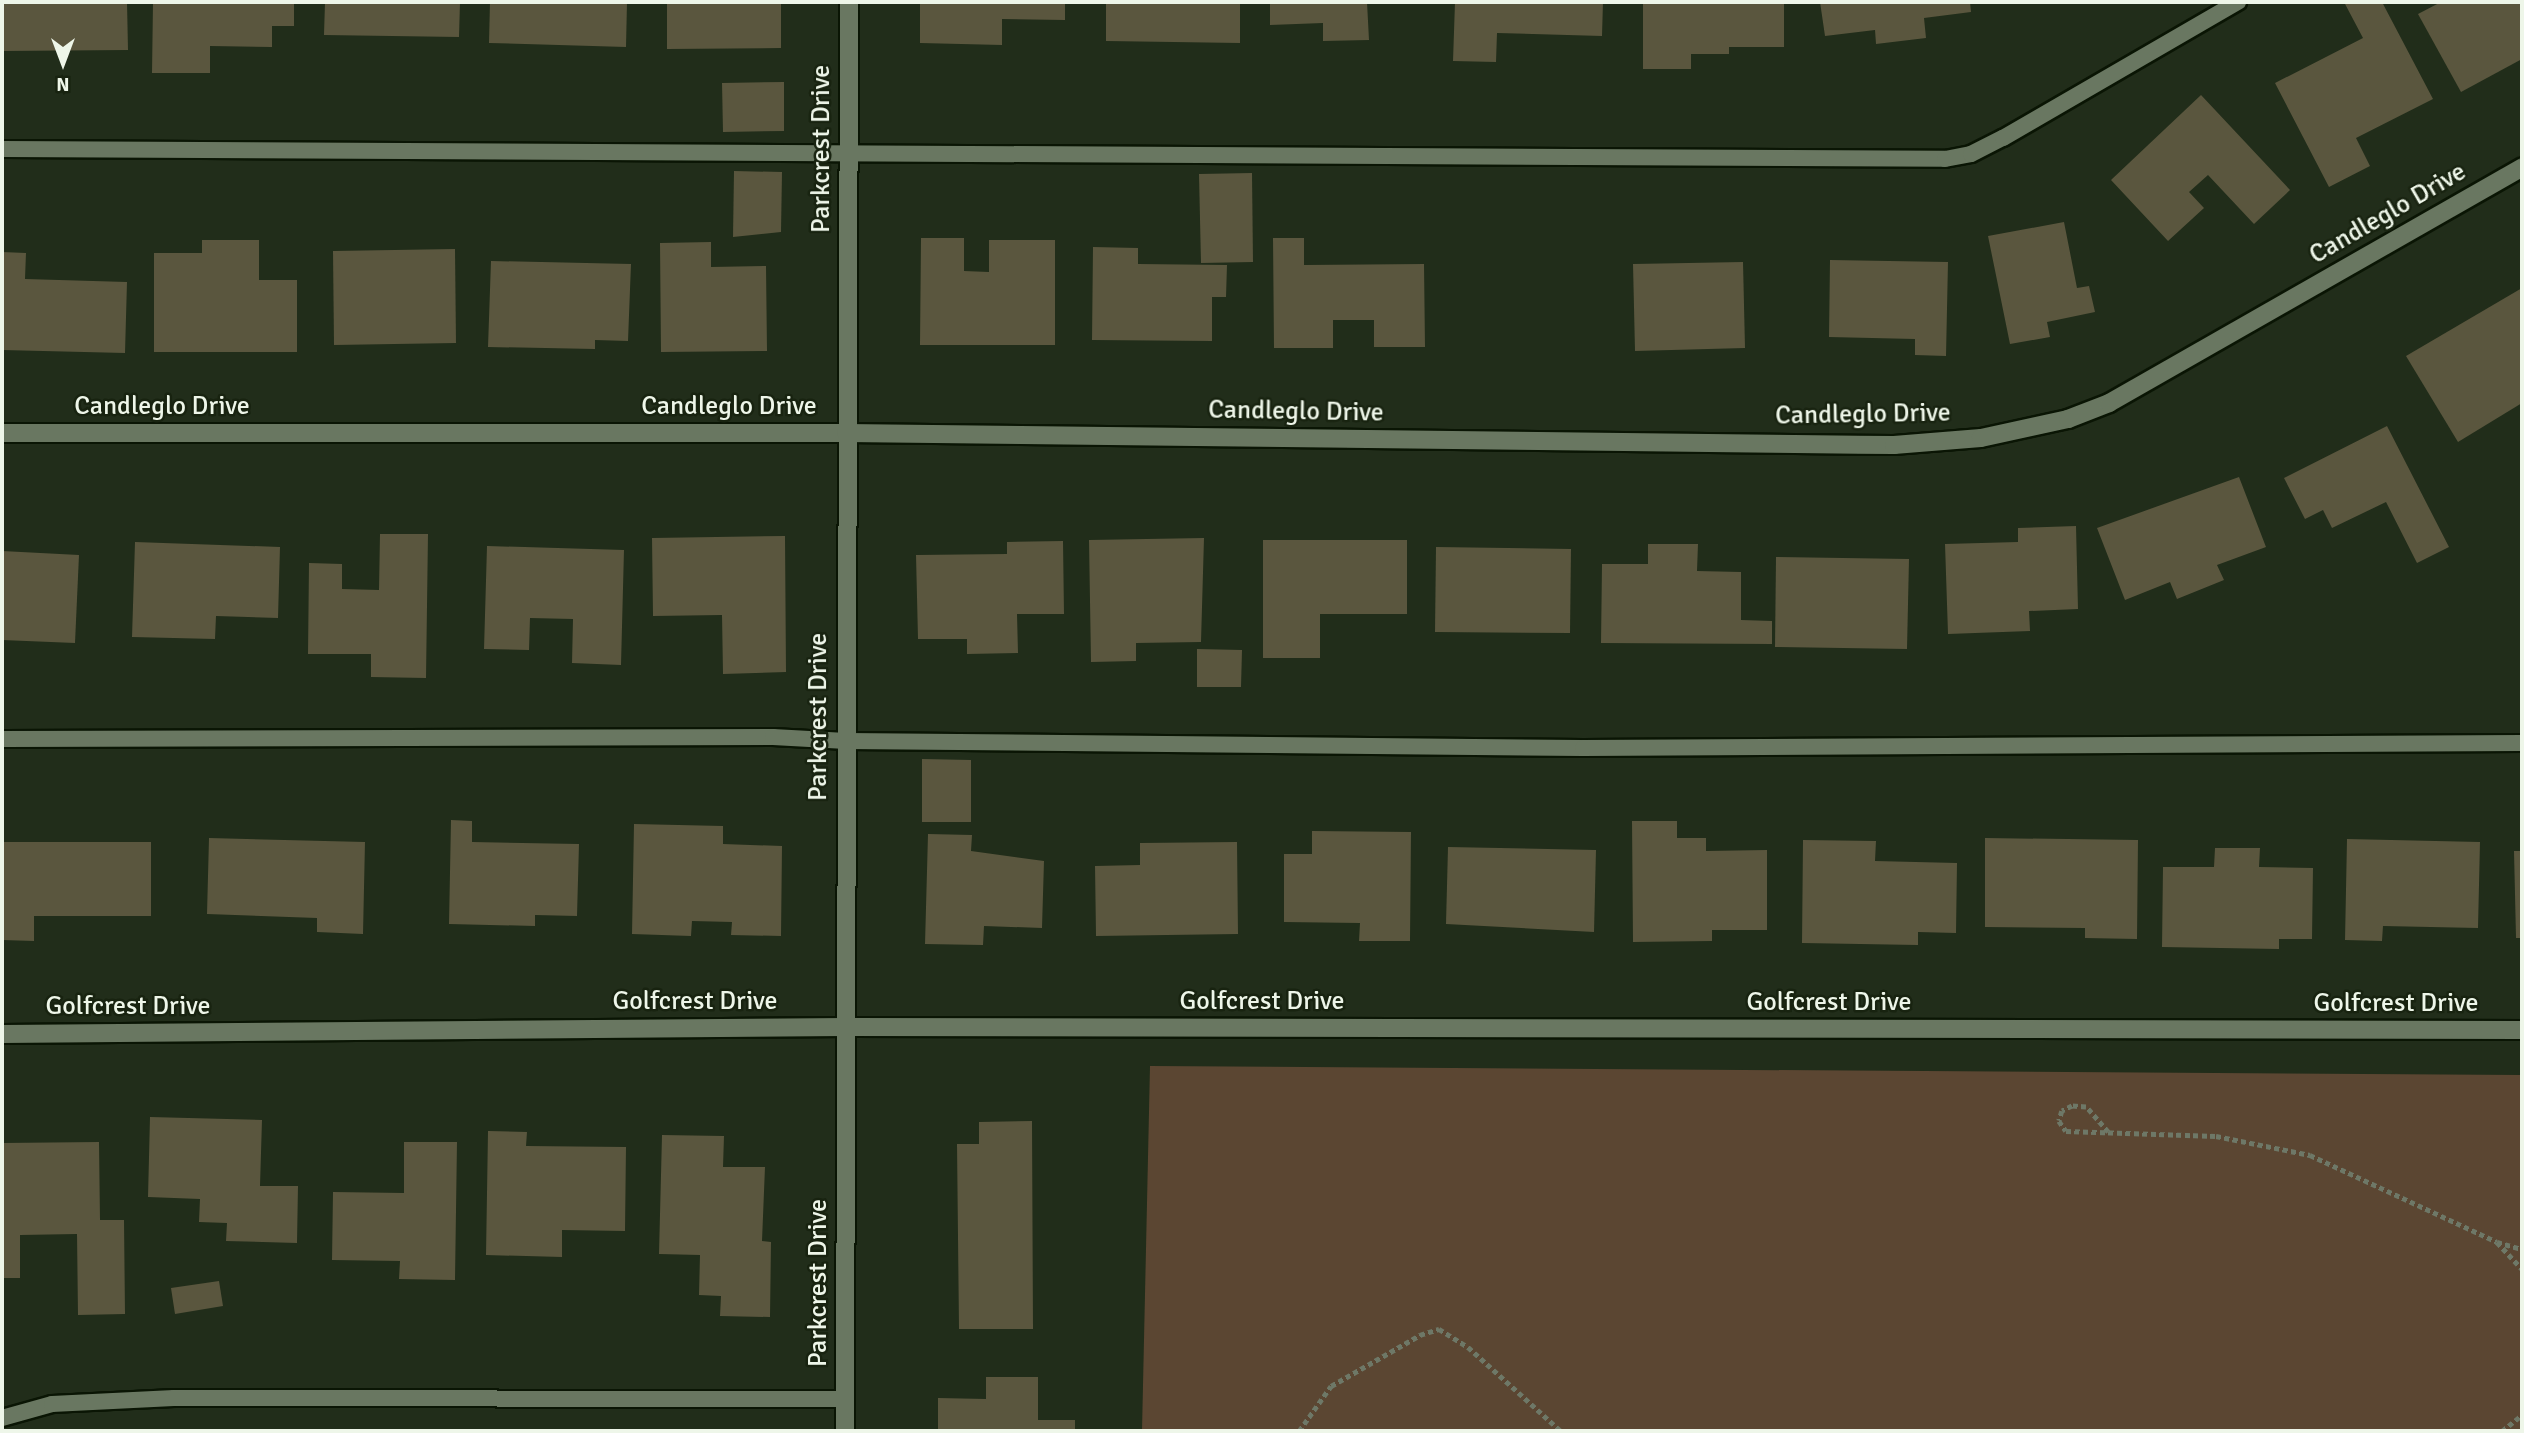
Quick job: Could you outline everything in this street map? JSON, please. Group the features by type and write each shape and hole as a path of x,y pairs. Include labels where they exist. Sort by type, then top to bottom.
{"street":[{"name":"Parkcrest Drive","path":"845,1431 849,2"},
{"name":"Candleglo Drive","path":"2,433 846,433 1894,445 1981,439 2068,419 2109,403 2522,167"},
{"name":"Golfcrest Drive","path":"2,1034 846,1027 2522,1030"}],"lane":[{"path":"2,149 848,157 1945,159 1971,154 2003,138 2238,2"},
{"path":"2,739 773,737 846,741 1583,748 2522,743"},
{"path":"2,1418 52,1404 174,1398 845,1399"}],"path":[{"path":"2108,1132 2086,1107 2072,1105 2062,1111 2059,1121 2066,1131 2216,1136 2310,1156 2351,1171 2497,1242 2522,1249"},
{"path":"2497,1242 2522,1269"},
{"path":"1299,1431 1331,1386 1420,1335 1439,1329 1468,1347 1562,1431"},
{"path":"2502,1431 2522,1415"}],"shaded area":[{"path":"1150,1066 2522,1075 2522,1431 1142,1431"}],"building":[{"path":"2,2 127,2 128,50 2,51"},
{"path":"153,2 294,2 294,26 272,26 272,47 210,46 210,73 152,73"},
{"path":"325,2 460,2 459,37 324,35"},
{"path":"490,2 627,2 626,47 489,43"},
{"path":"667,2 781,2 781,48 667,49"},
{"path":"920,2 1065,2 1065,20 1002,19 1002,45 920,43"},
{"path":"1106,2 1240,2 1240,43 1106,41"},
{"path":"1270,2 1367,2 1369,40 1323,41 1323,23 1270,25"},
{"path":"1455,2 1603,2 1602,36 1497,33 1496,62 1453,61"},
{"path":"1643,2 1784,2 1784,47 1729,47 1729,54 1691,54 1691,69 1643,69"},
{"path":"1820,2 1970,2 1971,12 1924,18 1926,38 1876,44 1875,30 1825,36"},
{"path":"2344,2 2382,2 2433,99 2356,138 2370,166 2329,187 2275,83 2363,38"},
{"path":"2441,2 2522,2 2522,59 2461,92 2418,14"},
{"path":"784,82 784,131 723,132 722,83"},
{"path":"2201,95 2290,190 2254,224 2208,175 2189,192 2204,208 2168,241 2111,180"},
{"path":"734,171 782,172 781,232 733,237"},
{"path":"1252,173 1253,262 1201,263 1199,174"},
{"path":"2064,222 2077,288 2089,286 2095,312 2047,322 2050,337 2010,344 1988,236"},
{"path":"921,238 964,238 964,271 989,272 989,240 1055,240 1055,345 920,345"},
{"path":"1273,238 1304,238 1304,265 1424,264 1425,347 1374,347 1374,320 1333,320 1333,348 1274,348"},
{"path":"202,240 259,240 259,280 297,280 297,352 154,352 154,253 202,253"},
{"path":"711,242 711,267 766,266 767,351 661,352 660,243"},
{"path":"1093,247 1138,248 1138,264 1227,265 1226,297 1212,297 1212,341 1092,340"},
{"path":"455,249 456,343 334,345 333,251"},
{"path":"2,252 26,253 25,279 127,282 125,353 2,350"},
{"path":"1830,260 1948,262 1946,356 1915,355 1915,339 1829,337"},
{"path":"491,261 631,264 628,341 595,340 595,349 488,347"},
{"path":"1743,262 1745,348 1635,351 1633,264"},
{"path":"2522,288 2522,403 2458,442 2406,356"},
{"path":"2387,426 2449,547 2417,563 2386,502 2332,528 2323,510 2305,519 2284,478"},
{"path":"2239,477 2266,547 2217,565 2224,580 2177,599 2170,582 2125,600 2097,528"},
{"path":"2076,526 2078,609 2029,611 2030,631 1948,634 1945,544 2018,542 2018,528"},
{"path":"380,534 428,534 426,678 371,677 371,654 308,654 309,563 342,564 342,589 379,590"},
{"path":"785,536 786,672 723,674 722,615 653,616 652,538"},
{"path":"1204,538 1201,642 1136,643 1136,661 1091,662 1089,540"},
{"path":"1263,540 1407,540 1407,614 1320,614 1320,658 1263,658"},
{"path":"1063,541 1064,614 1017,614 1018,653 967,654 967,639 918,639 916,555 1007,554 1007,542"},
{"path":"135,542 280,547 278,618 216,616 215,639 132,637"},
{"path":"1648,544 1698,544 1697,571 1741,572 1741,620 1772,621 1772,644 1601,643 1602,564 1648,564"},
{"path":"487,546 624,550 621,665 572,663 573,619 530,618 529,650 484,649"},
{"path":"1436,547 1571,549 1570,633 1435,632"},
{"path":"2,551 79,555 75,643 2,640"},
{"path":"1776,557 1909,559 1907,649 1775,647"},
{"path":"1197,649 1242,650 1241,687 1197,687"},
{"path":"922,759 971,760 971,822 922,822"},
{"path":"451,820 472,821 472,842 579,844 577,916 535,915 535,926 449,924"},
{"path":"1632,821 1677,821 1677,838 1706,838 1706,851 1767,850 1767,930 1712,930 1712,941 1633,942"},
{"path":"634,824 723,826 723,844 782,846 781,936 731,935 732,922 692,921 691,936 632,934"},
{"path":"1312,831 1411,832 1410,941 1359,941 1360,923 1284,922 1284,854 1312,854"},
{"path":"928,834 972,835 971,851 1044,861 1042,928 984,926 983,945 925,944"},
{"path":"209,838 365,842 363,934 317,932 317,918 207,914"},
{"path":"1985,838 2138,840 2137,939 2085,938 2085,928 1985,927"},
{"path":"2347,839 2480,842 2478,928 2383,926 2382,941 2345,940"},
{"path":"1803,840 1876,841 1875,861 1957,863 1956,933 1918,932 1918,945 1802,943"},
{"path":"2,842 151,842 151,916 34,916 34,941 2,940"},
{"path":"1237,842 1238,934 1096,936 1095,866 1140,865 1140,843"},
{"path":"1448,847 1596,850 1594,932 1446,924"},
{"path":"2215,848 2260,848 2259,867 2313,868 2312,939 2279,939 2279,949 2162,947 2163,867 2214,867"},
{"path":"2514,851 2522,851 2522,938 2516,938"},
{"path":"150,1117 262,1120 260,1186 298,1186 297,1243 226,1241 227,1223 199,1222 200,1199 148,1197"},
{"path":"1032,1121 1033,1329 959,1329 957,1144 979,1144 979,1122"},
{"path":"488,1131 527,1132 526,1146 626,1147 625,1231 562,1230 562,1257 486,1255"},
{"path":"662,1135 724,1136 723,1167 765,1167 762,1241 771,1242 770,1317 720,1316 721,1296 699,1295 700,1255 659,1254"},
{"path":"99,1142 100,1220 124,1220 125,1314 78,1315 77,1234 20,1235 20,1278 2,1278 2,1143"},
{"path":"404,1142 457,1142 455,1280 399,1279 400,1261 332,1260 333,1192 404,1193"},
{"path":"219,1281 223,1306 175,1314 171,1288"},
{"path":"986,1377 1038,1377 1038,1420 1075,1420 1075,1431 938,1431 938,1398 986,1399"}]}
